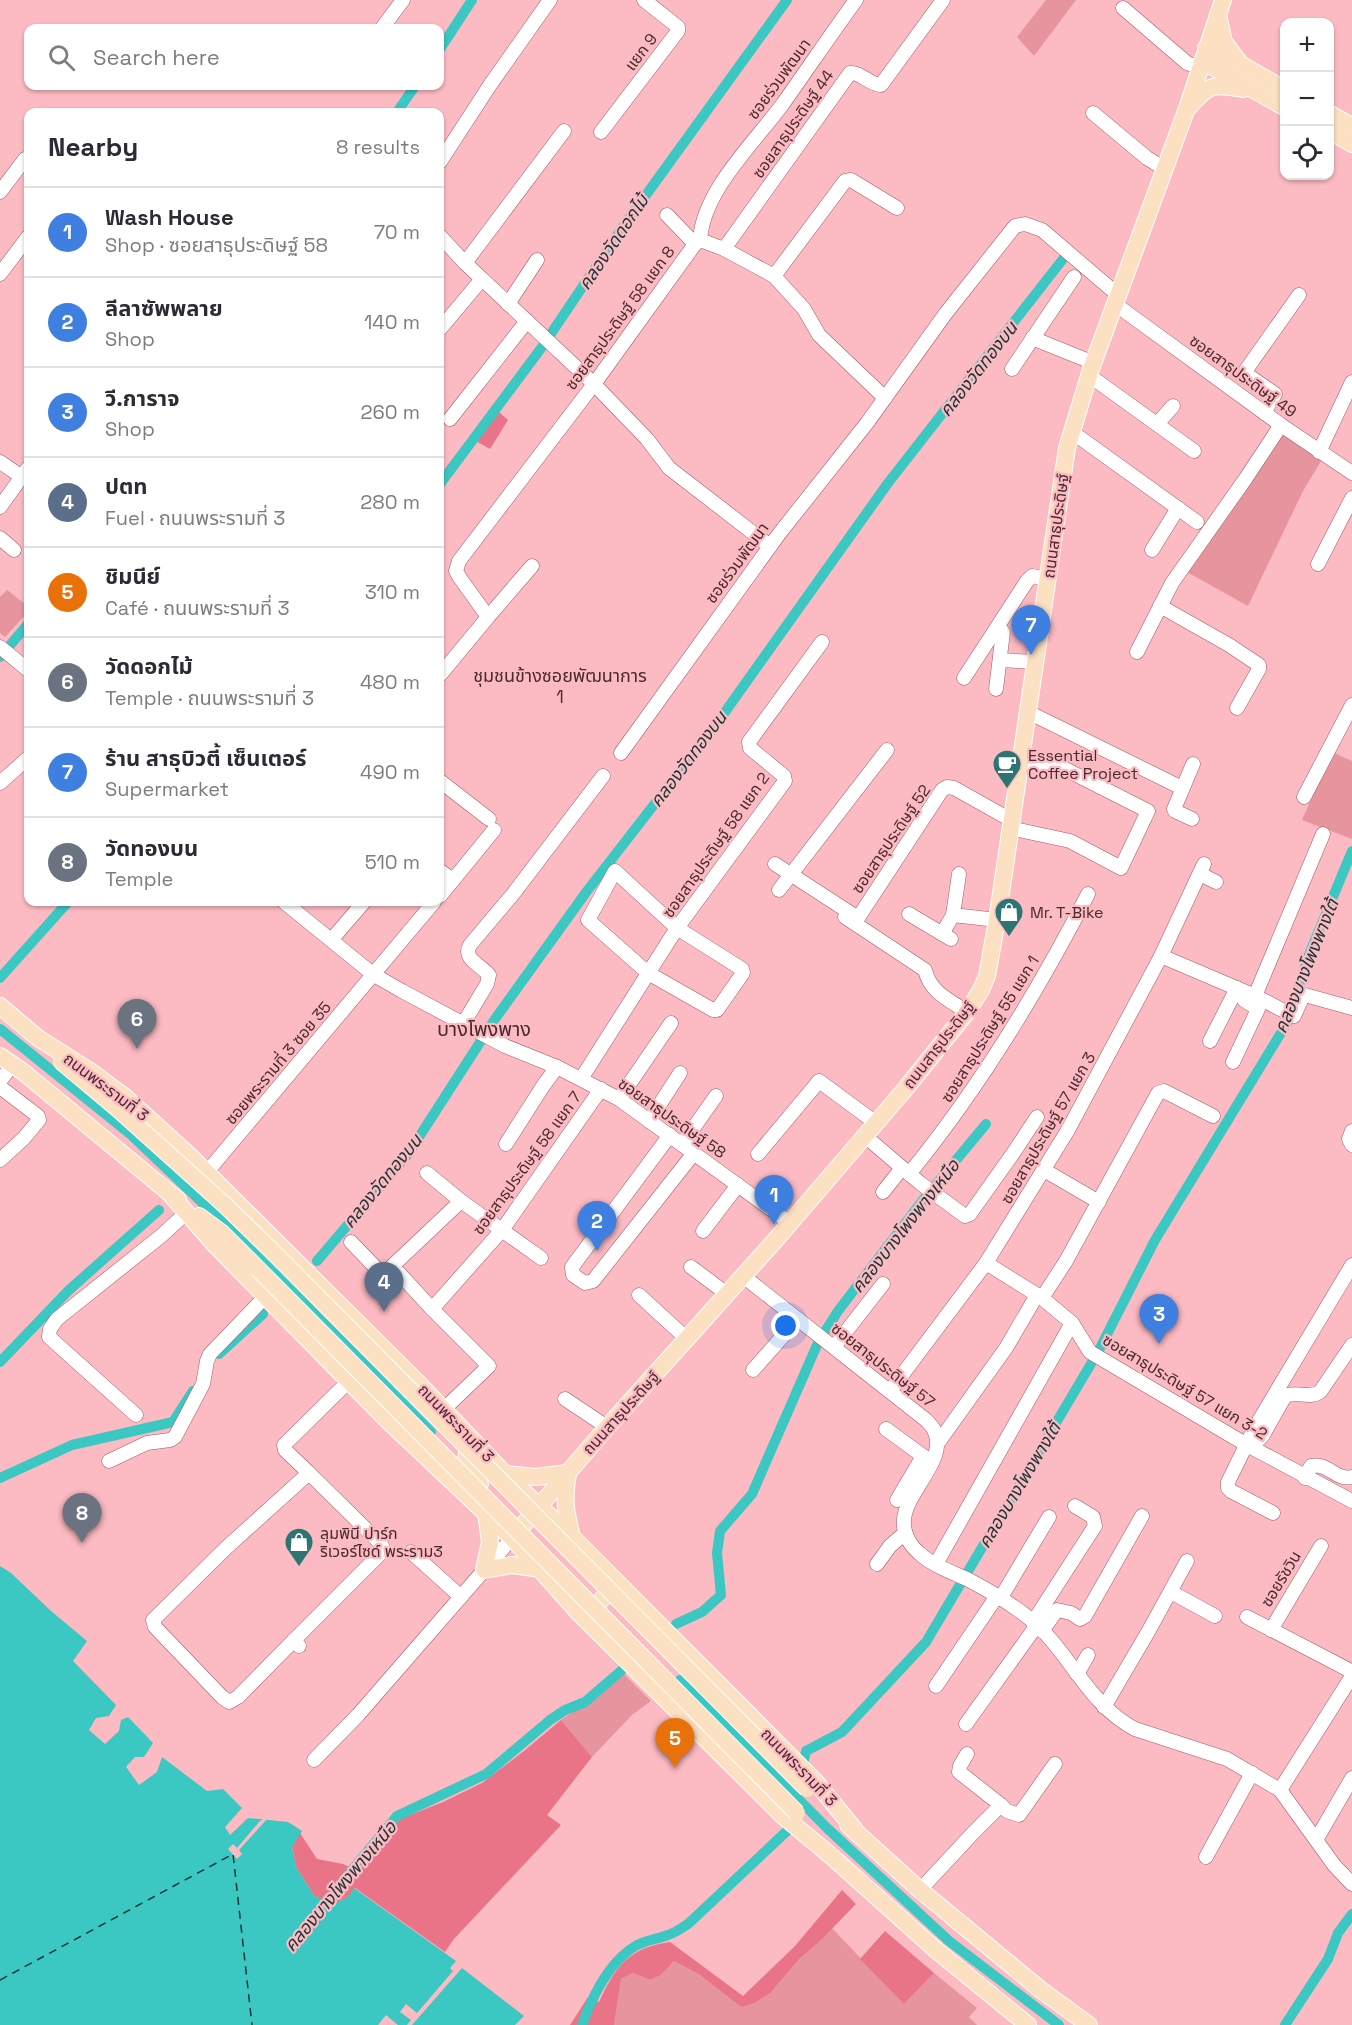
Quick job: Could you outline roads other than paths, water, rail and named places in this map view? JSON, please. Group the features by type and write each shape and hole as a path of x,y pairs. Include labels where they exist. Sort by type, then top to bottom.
{"main road":[{"name":"ถนนสาธุประดิษฐ์","path":"517,1532 607,1427 790,1224 967,1012 981,990 987,976 997,920 1064,465 1072,432 1092,369 1186,111 1220,7"},
{"path":"1220,7 1224,42 1242,65"},
{"path":"1203,59 1242,65 1280,87"},
{"path":"1203,59 1280,105"},
{"path":"1186,111 1209,87 1221,85 1252,90"},
{"path":"1334,117 1352,126"},
{"path":"1334,134 1352,144"},
{"name":"ถนนพระรามที่ 3","path":"0,1006 226,1206 811,1785"},
{"name":"ถนนพระรามที่ 3","path":"38,1038 90,1071 125,1097 207,1172 505,1474 572,1537 785,1751 832,1813 855,1830 920,1890 1041,1990 1089,2025"},
{"name":"ถนนพระรามที่ 3","path":"7,1060 171,1195 222,1233 792,1819"},
{"name":"ถนนพระรามที่ 3","path":"171,1195 265,1297 414,1447 486,1513 517,1532 541,1569 595,1629 830,1855 936,1950 1028,2025"},
{"path":"414,1447 424,1447 435,1442 445,1433 447,1423 444,1411"},
{"path":"471,1439 466,1458 468,1471 517,1532 579,1581 581,1587 577,1611"},
{"path":"505,1474 536,1477 568,1473 564,1507 572,1537"},
{"path":"486,1513 490,1542 484,1570 512,1565 541,1569"},
{"path":"595,1629 593,1615 596,1605 606,1594 627,1593"}],"street":[{"path":"385,24 403,0"},
{"path":"444,156 490,85 550,0"},
{"name":"แยก 9","path":"601,132 678,31 677,26 644,0"},
{"name":"ซอยร่วมพัฒนา","path":"697,242 705,211 714,194 781,106 856,0"},
{"name":"ซอยสาธุประดิษฐ์ 44","path":"724,249 850,73 855,72 876,85 881,85 943,0"},
{"path":"1123,8 1187,63 1203,59"},
{"path":"1093,113 1147,158 1165,169"},
{"path":"465,263 564,131"},
{"path":"0,192 24,160"},
{"path":"774,276 845,181 850,180 897,208"},
{"path":"667,215 697,242 724,249 774,276 804,309 819,334 885,398"},
{"name":"ซอยสาธุประดิษฐ์ 49","path":"885,398 946,313 1014,226 1025,224 1042,230 1117,299 1264,413 1318,452 1352,473"},
{"path":"444,240 465,263 594,384 647,439 669,468 770,546"},
{"path":"0,274 24,242"},
{"name":"ซอยสาธุประดิษฐ์ 58 แยก 8","path":"488,617 459,578 456,571 459,561 594,384 697,242"},
{"path":"508,304 537,260"},
{"path":"1012,369 1074,277"},
{"path":"444,323 482,279"},
{"path":"1264,413 1275,394 1246,374 1246,370 1299,295"},
{"path":"450,419 527,321"},
{"path":"1032,338 1092,369 1157,424 1194,451"},
{"path":"1318,452 1352,382"},
{"name":"ซอยร่วมพัฒนา","path":"621,753 770,546 885,398"},
{"path":"1157,424 1173,406"},
{"path":"1137,651 1182,567 1281,425"},
{"path":"1072,432 1197,522"},
{"path":"0,462 24,473"},
{"path":"0,507 24,474"},
{"path":"1318,564 1352,498"},
{"path":"1152,550 1178,508"},
{"path":"0,538 14,550"},
{"path":"444,670 532,566"},
{"path":"964,678 1027,581 1032,576 1048,579"},
{"path":"1160,606 1229,645 1259,665 1259,669 1237,708"},
{"path":"996,689 1003,632"},
{"name":"ซอยสาธุประดิษฐ์ 58 แยก 2","path":"581,1079 677,928 785,781 784,776 750,748 749,742 822,642"},
{"path":"5,652 24,667"},
{"path":"1000,660 1036,663"},
{"path":"1305,797 1352,705"},
{"path":"1028,712 1182,788"},
{"path":"779,890 887,750"},
{"path":"1010,824 1070,841 1121,868 1148,811 1065,769 1020,761"},
{"path":"0,783 24,762"},
{"path":"1192,819 1175,812 1174,809 1193,764"},
{"path":"462,1024 487,984 489,975 468,956 470,945 513,894 603,777"},
{"path":"444,784 491,824 444,891"},
{"name":"ซอยสาธุประดิษฐ์ 52","path":"775,864 858,918 942,790 954,788 1010,824"},
{"path":"1254,996 1323,834"},
{"name":"ซอยสาธุประดิษฐ์ 57 แยก 3","path":"890,1391 986,1263 1068,1130 1161,956 1202,869 1216,882"},
{"path":"615,871 677,928 740,965 743,973 717,1010 713,1010 648,973 588,920 615,871"},
{"path":"444,874 453,880"},
{"path":"909,914 946,936 953,915 959,874"},
{"name":"ซอยสาธุประดิษฐ์ 55 แยก 1","path":"883,1192 945,1129 1012,1030 1052,963 1088,894"},
{"path":"821,901 925,970 928,981 938,993 967,1012"},
{"name":"ซอยสาธุประดิษฐ์ 58","path":"289,906 374,975 505,1046 557,1067 619,1098 790,1224"},
{"path":"332,939 361,906"},
{"name":"ซอยพระรามที่ 3 ซอย 35","path":"207,1172 431,906"},
{"path":"953,915 997,920"},
{"path":"1161,956 1235,992 1258,1009 1233,1062"},
{"path":"1235,992 1254,996 1287,1013 1305,995 1352,1008"},
{"path":"1210,1041 1235,992"},
{"path":"619,1098 671,1023"},
{"path":"0,1081 7,1060"},
{"path":"507,1144 557,1067"},
{"path":"649,1121 680,1073"},
{"path":"758,1154 814,1077 870,1130 906,1171 965,1216 970,1214 1037,1117"},
{"path":"0,1087 38,1116 39,1120 24,1138 0,1160"},
{"name":"ซอยสาธุประดิษฐ์ 58 แยก 7","path":"432,1309 502,1230 601,1089"},
{"path":"897,1500 1066,1261 1161,1091 1213,1116"},
{"path":"682,1144 716,1096"},
{"path":"1352,1131 1349,1139 1352,1145"},
{"path":"670,1136 572,1267 573,1275 585,1283 593,1281 694,1153"},
{"path":"1044,1170 1099,1202"},
{"path":"427,1173 461,1201 541,1258"},
{"path":"703,1231 738,1185"},
{"path":"351,1242 378,1270 387,1270 461,1201"},
{"path":"136,1414 49,1336 50,1329 57,1319 161,1236 186,1212"},
{"name":"ซอยสาธุประดิษฐ์ 57 แยก 3-2","path":"986,1263 1039,1297 1072,1323 1095,1355 1305,1478 1352,1501"},
{"path":"1273,1513 1228,1488 1228,1482 1352,1265"},
{"path":"692,1267 727,1294"},
{"path":"399,1273 489,1366 444,1411"},
{"name":"ซอยสาธุประดิษฐ์ 57","path":"743,1276 926,1420 934,1430 938,1443"},
{"path":"834,1347 883,1284"},
{"path":"639,1295 687,1339"},
{"path":"110,1461 147,1443 175,1437 200,1391 210,1354 265,1297"},
{"path":"753,1370 798,1319"},
{"path":"936,1564 1072,1323"},
{"path":"1250,1446 1263,1435 1285,1396 1290,1394 1313,1395 1320,1392 1352,1345"},
{"path":"309,1473 226,1548 153,1620 155,1627 229,1702 238,1697 296,1643 384,1550 381,1544 309,1473 285,1450 284,1444 349,1381"},
{"path":"565,1399 607,1427"},
{"path":"886,1429 928,1459"},
{"path":"928,1459 904,1514 903,1525 909,1543 920,1554 998,1597 1037,1626 1104,1707 1120,1721 1134,1729 1227,1760 1280,1790 1334,1865 1352,1884"},
{"path":"1305,1478 1311,1467 1317,1465 1324,1466 1338,1476 1347,1479 1352,1477"},
{"path":"966,1724 1037,1626 1095,1526 1093,1517 1075,1506"},
{"path":"1037,1626 1057,1610 1071,1613 1080,1619 1085,1616 1142,1515"},
{"path":"936,1686 998,1597 1049,1517"},
{"name":"ถนนสาธุประดิษฐ์","path":"314,1760 358,1715 517,1532"},
{"path":"877,1564 890,1546 905,1533"},
{"name":"ซอยรัชวิน","path":"1271,1630 1321,1546"},
{"path":"411,1552 461,1597"},
{"path":"1104,1707 1171,1592 1187,1560"},
{"path":"1171,1592 1215,1616"},
{"name":"ซอยรัชวิน","path":"1247,1617 1349,1670 1352,1676"},
{"path":"1077,1674 1088,1655"},
{"path":"1280,1790 1352,1676"},
{"path":"967,1754 959,1772 1007,1811 1019,1815 1055,1764"},
{"path":"1206,1857 1252,1773"},
{"path":"1316,1840 1352,1778"},
{"path":"920,1890 1001,1805"}],"water":[{"path":"0,1566 11,1573 87,1641 73,1661 116,1705 109,1716 96,1718 89,1730 105,1744 119,1731 121,1720 128,1717 153,1743 144,1757 135,1757 126,1767 139,1785 157,1772 162,1757 207,1791 223,1789 242,1808 225,1827 230,1835 248,1818 288,1822 302,1831 292,1847 296,1867 315,1897 336,1903 348,1897 354,1888 456,1961 450,1968 453,1971 417,2013 406,2004 400,2012 411,2020 407,2025 398,2025 386,2015 378,2025 0,2025"},
{"path":"462,1968 524,2016 515,2025 412,2025"}],"waterway":[{"path":"444,43 472,0"},
{"name":"คลองวัดดอกไม้","path":"444,479 542,347 620,231 787,0"},
{"path":"400,108 412,90"},
{"name":"คลองวัดทองบน","path":"317,1261 408,1154 495,1019 587,891 715,726 888,483 1063,259"},
{"path":"0,657 24,629"},
{"name":"คลองบางโพงพางใต้","path":"582,2025 603,1980 618,1960 637,1945 671,1934 688,1924 788,1830 806,1751 842,1732 926,1642 1098,1352 1155,1240 1287,1023 1308,957 1352,851"},
{"name":"คลองวัดดอกไม้","path":"0,978 64,906"},
{"path":"0,1029 129,1133 254,1252 431,1432"},
{"name":"คลองบางโพงพางเหนือ","path":"826,1330 923,1200 986,1124"},
{"path":"0,1362 69,1290 159,1210"},
{"name":"คลองวัดทองบน","path":"219,1354 263,1314"},
{"name":"คลองบางโพงพางเหนือ","path":"676,1624 702,1612 721,1595 717,1553 720,1531 752,1494 817,1345"},
{"name":"คลองวัดทองบน","path":"0,1478 72,1445 173,1422 193,1391"},
{"name":"คลองบางโพงพางเหนือ","path":"318,1911 397,1816 486,1774 550,1720 565,1710 585,1702 622,1670"},
{"path":"680,1680 828,1829 949,1941 1059,2025"},
{"path":"1285,2025 1328,1959 1338,1933 1352,1914"}],"place":[{"name":"ร้าน สาธุบิวตี้ เซ็นเตอร์","path":"1031,655"},
{"name":"Essential Coffee Project","path":"1007,790"},
{"name":"Mr. T-Bike","path":"1009,938"},
{"name":"วัดดอกไม้","path":"137,1049"},
{"name":"Wash House","path":"774,1225"},
{"name":"ลีลาซัพพลาย","path":"597,1251"},
{"name":"ปตท","path":"384,1312"},
{"name":"วี.การาจ","path":"1159,1344"},
{"name":"วัดทองบน","path":"82,1543"},
{"name":"ลุมพินี ปาร์ก ริเวอร์ไซด์ พระราม3","path":"299,1568"},
{"name":"ชิมนีย์","path":"675,1768"}],"district":[{"name":"ชุมชนข้างซอยพัฒนาการ 1","path":"560,685"},
{"name":"บางโพงพาง","path":"484,1029"}]}
